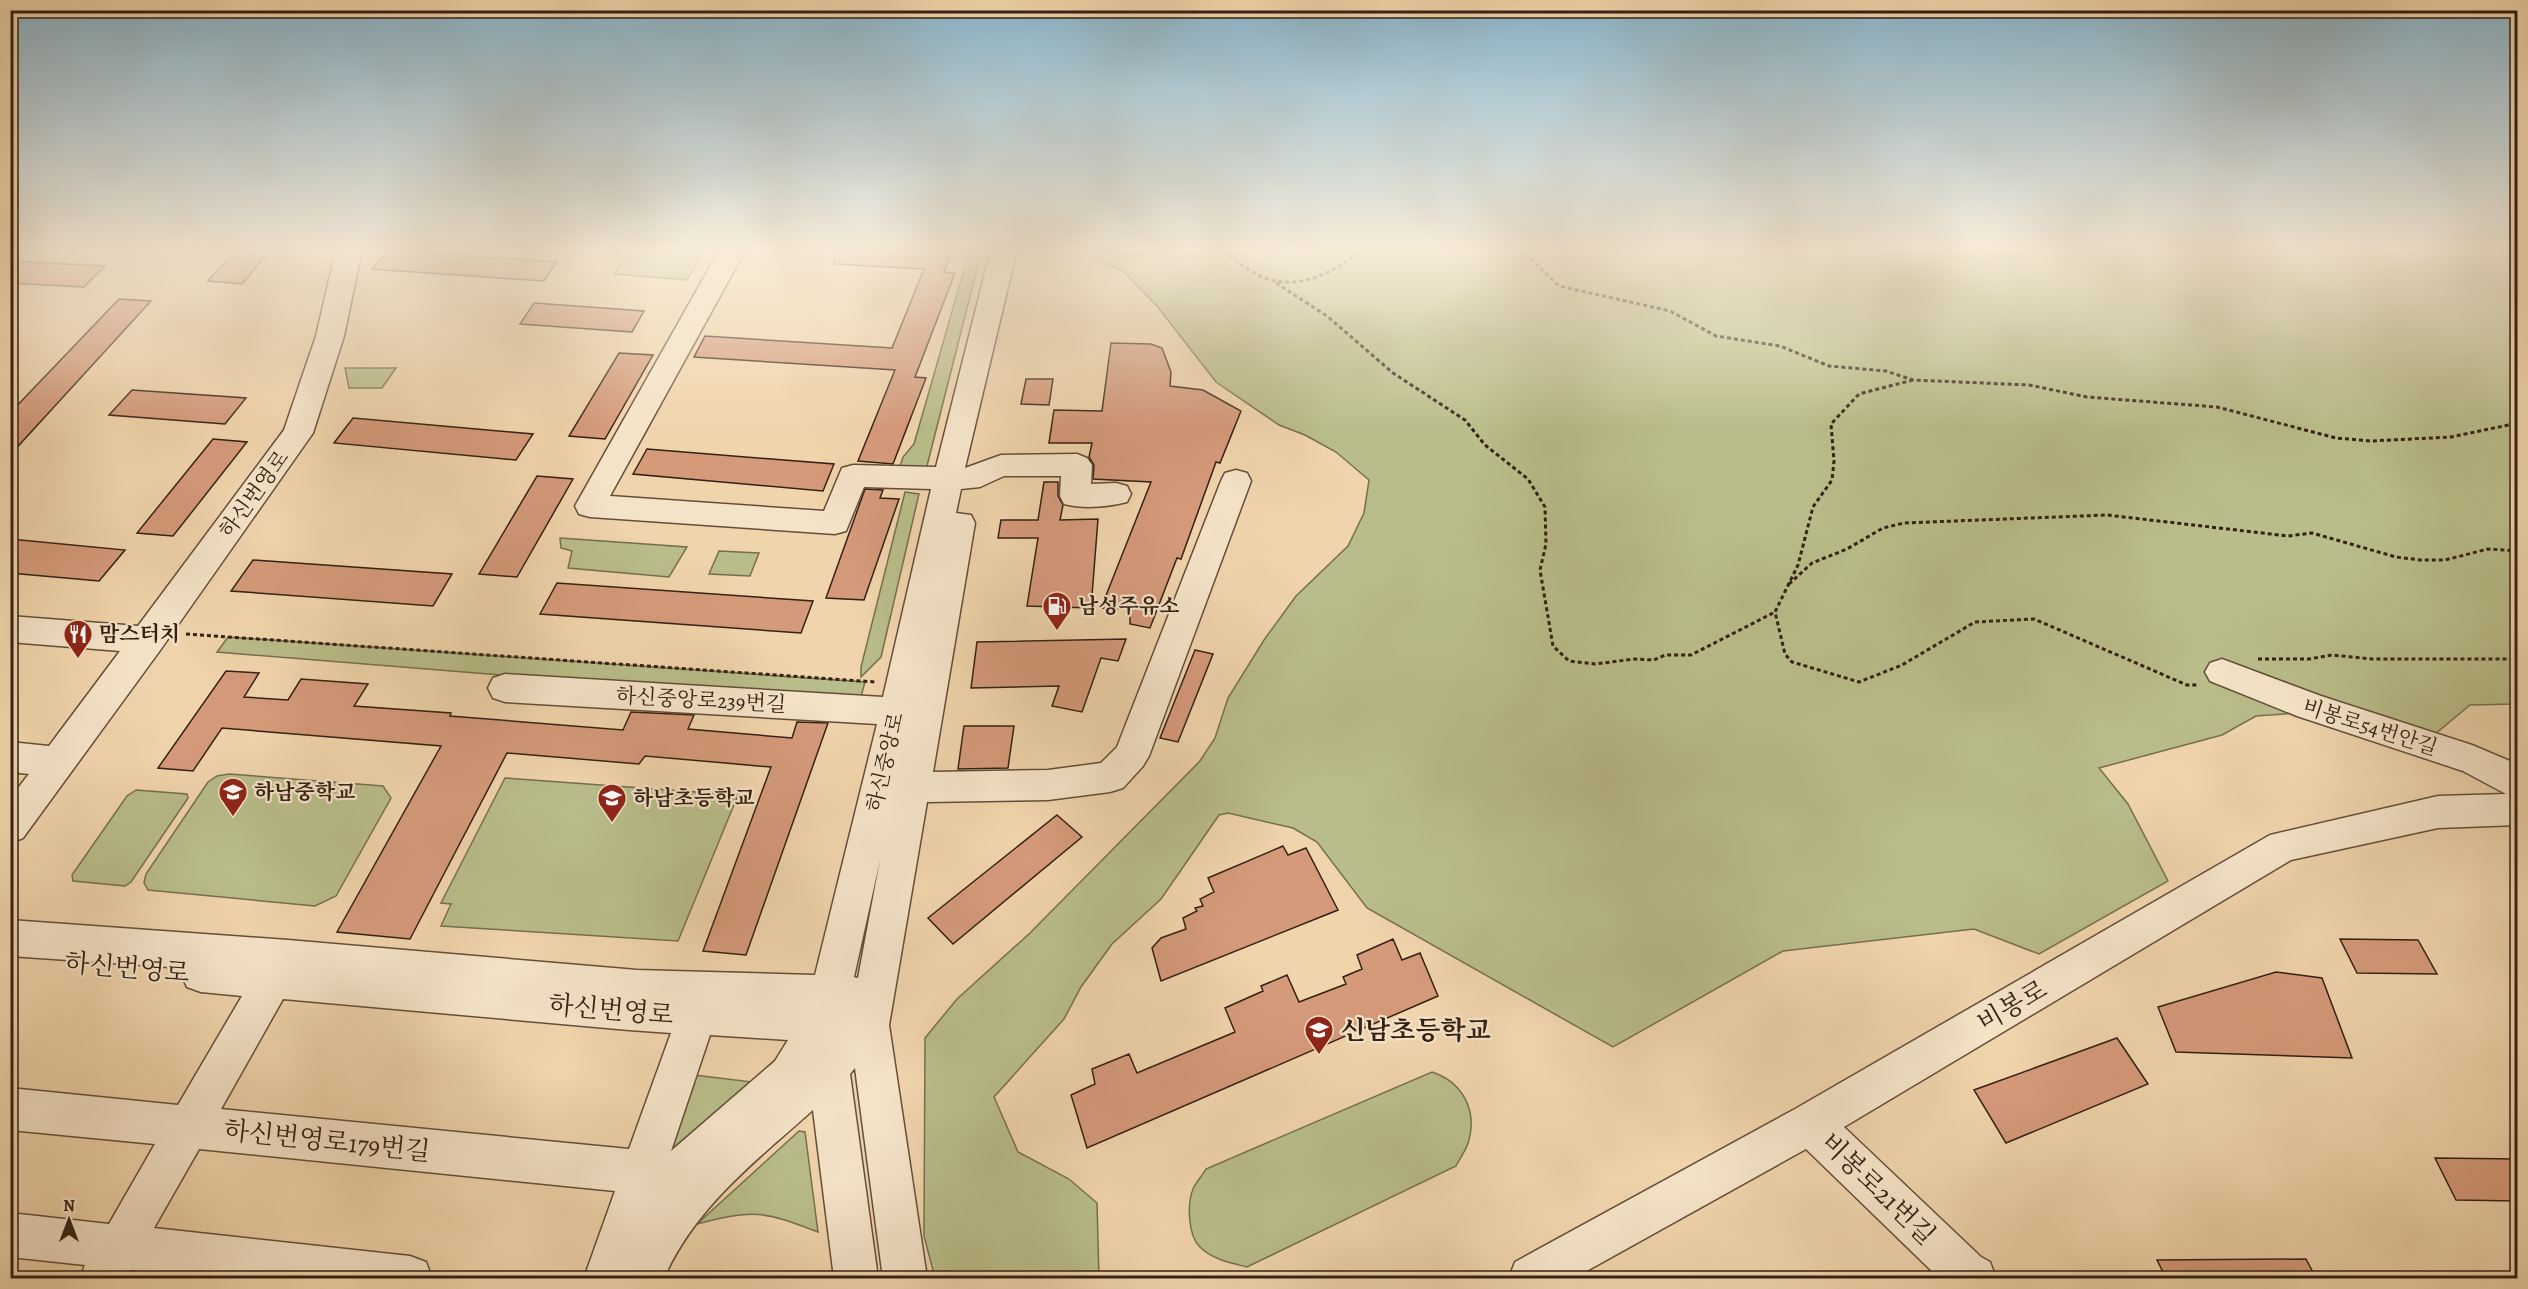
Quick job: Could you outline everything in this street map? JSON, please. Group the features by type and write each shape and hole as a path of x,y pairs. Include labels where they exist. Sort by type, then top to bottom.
{"street":[{"name":"하신번영로","path":"10,827 149,640 298,433 330,336 336,309"},
{"path":"700,309 590,506 834,523 853,476 958,479 1001,466 1077,465 1075,495 1116,494"},
{"name":"하신중앙로","path":"958,479 992,309"},
{"name":"하신중앙로","path":"905,1278 873,1010 895,789 901,702 958,479 1005,309"},
{"path":"895,789 1048,785 1110,777 1131,756 1236,481"},
{"path":"10,628 149,640"},
{"name":"비봉로54번안길","path":"2210,679 2298,704 2458,755 2503,773 2517,783"},
{"name":"하신중앙로239번길","path":"505,688 901,702"},
{"path":"10,758 59,762"},
{"name":"하신중앙로","path":"856,1278 828,1068 827,1009 895,789"},
{"name":"비봉로","path":"1531,1278 1810,1124 2283,846 2438,813 2517,809"},
{"name":"하신번영로","path":"10,938 288,958 637,988 827,1009"},
{"name":"하신번영로","path":"10,958 696,1017 827,1009 873,1010"},
{"path":"111,1263 272,981"},
{"path":"621,1235 660,1189 789,1075 827,1009"},
{"path":"642,1278 649,1259 680,1207 713,1171 805,1092 828,1068 873,1010"},
{"path":"606,1278 696,1017"},
{"name":"하신번영로179번길","path":"10,1109 643,1172"},
{"name":"비봉로21번길","path":"1810,1124 1965,1273 1974,1278"},
{"path":"10,1235 111,1263 410,1278"}],"path":[{"path":"1315,309 1336,323 1393,373 1465,420 1485,445 1528,479 1545,507 1546,544 1540,570 1548,607 1548,627 1553,646 1569,661 1595,664 1634,659 1653,660 1665,655 1691,655 1775,612"},
{"path":"1662,309 1670,311 1716,336 1780,346 1828,366 1886,371 1913,380 2029,385 2087,397 2217,407 2336,438 2371,441 2451,437 2517,423"},
{"path":"1913,380 1859,394 1831,424 1834,461 1832,480 1813,507 1798,565 1775,612 1785,654 1792,662 1859,682 1902,665 1975,622 2034,619 2187,685 2210,679 2216,661 2228,659 2309,659 2332,656 2372,659 2517,659"},
{"path":"1785,588 1812,563 1847,549 1865,536 1904,523 2107,515 2288,536 2312,532 2396,557 2420,560 2445,560 2488,549 2517,551"},
{"path":"185,634 901,702"}],"green space":[{"path":"953,309 967,309 926,470 898,472 903,457 914,444"},
{"path":"1159,309 2517,309 2517,704 2470,705 2434,735 2326,711 2256,716 2222,735 2099,768 2128,804 2168,881 2039,954 1974,929 1783,951 1613,1047 1367,908 1317,842 1293,828 1228,813 1219,815 1161,899 1112,944 1081,987 1064,1019 994,1097 1018,1152 1069,1179 1097,1203 1099,1278 935,1278 924,1236 925,1038 957,999 1030,933 1200,761 1215,738 1228,698 1264,640 1296,596 1348,546 1364,513 1369,480 1336,452 1305,435 1279,425 1216,382"},
{"path":"345,368 396,368 382,388 349,388"},
{"path":"905,492 919,494 881,657 861,677 861,667"},
{"path":"560,538 687,547 669,577 568,568 572,551 561,548"},
{"path":"719,551 759,553 750,576 709,574"},
{"path":"228,637 865,682 859,704 217,652"},
{"path":"229,774 383,786 391,798 336,896 315,906 148,890 144,883 146,874 208,782 217,776"},
{"path":"505,778 738,795 678,941 441,926 451,904 441,903"},
{"path":"136,790 187,794 188,798 131,882 125,886 73,881 72,875 127,796"},
{"path":"1432,1072 1452,1082 1469,1107 1471,1129 1469,1140 1456,1166 1247,1267 1216,1258 1196,1242 1190,1220 1191,1195 1206,1169"},
{"path":"694,1075 760,1083 663,1168"},
{"path":"799,1131 805,1132 818,1232 771,1216 758,1214 732,1216 697,1224"}],"building":[{"path":"109,309 144,309 10,455 10,413"},
{"path":"530,309 644,311 632,332 520,324"},
{"path":"908,309 941,309 915,377 926,378 893,464 858,461 895,370 694,357 705,336 892,348"},
{"path":"1111,343 1151,344 1162,348 1171,372 1170,386 1203,390 1241,411 1220,463 1216,462 1181,559 1177,558 1150,628 1130,624 1130,609 1101,608 1151,482 1093,479 1094,465 1089,457 1092,443 1049,443 1054,410 1102,411"},
{"path":"619,353 653,355 605,439 569,436"},
{"path":"1026,379 1053,379 1049,405 1021,404"},
{"path":"132,390 246,398 225,424 109,415"},
{"path":"353,418 533,434 516,460 334,443"},
{"path":"213,439 247,442 173,536 137,533"},
{"path":"647,449 834,464 823,491 633,474"},
{"path":"537,476 573,479 517,577 479,574"},
{"path":"1044,482 1058,482 1058,496 1063,505 1060,520 1098,519 1091,608 1027,606 1038,538 998,538 1001,520 1038,520"},
{"path":"865,489 883,490 880,498 899,499 864,600 826,598"},
{"path":"10,539 125,550 99,581 10,573"},
{"path":"253,560 452,574 433,606 231,591"},
{"path":"557,583 813,601 801,633 540,614"},
{"path":"1126,639 1118,661 1101,658 1082,712 1052,706 1059,686 971,688 977,642"},
{"path":"1195,650 1213,654 1178,742 1160,738"},
{"path":"226,671 259,673 244,697 288,700 301,679 368,684 354,706 451,713 450,716 623,730 631,712 694,715 688,729 792,738 797,722 828,723 746,955 703,951 771,767 645,756 639,764 507,753 410,939 337,932 441,746 222,728 193,771 158,768"},
{"path":"964,726 1014,726 1008,768 958,769"},
{"path":"1057,815 1082,837 953,944 928,918"},
{"path":"1283,846 1288,855 1306,848 1338,910 1161,981 1152,948 1161,938 1186,929 1183,918 1197,911 1195,908 1203,906 1200,899 1214,892 1208,878"},
{"path":"1393,939 1402,960 1420,953 1438,996 1087,1148 1071,1095 1095,1084 1092,1069 1129,1054 1137,1073 1235,1032 1225,1008 1263,991 1261,986 1287,975 1299,1002 1346,984 1343,977 1362,969 1357,955"},
{"path":"2340,939 2418,940 2437,974 2357,973"},
{"path":"2276,972 2322,978 2352,1058 2176,1052 2158,1007"},
{"path":"2117,1038 2148,1084 2006,1143 1974,1090"},
{"path":"2435,1158 2517,1159 2517,1201 2456,1200"},
{"path":"2306,1259 2316,1278 2166,1278 2157,1260"}],"place":[{"name":"남성주유소","path":"1057,632"},
{"name":"맘스터치","path":"78,660"},
{"name":"하남중학교","path":"233,818"},
{"name":"하남초등학교","path":"612,824"},
{"name":"신남초등학교","path":"1319,1056"}]}
